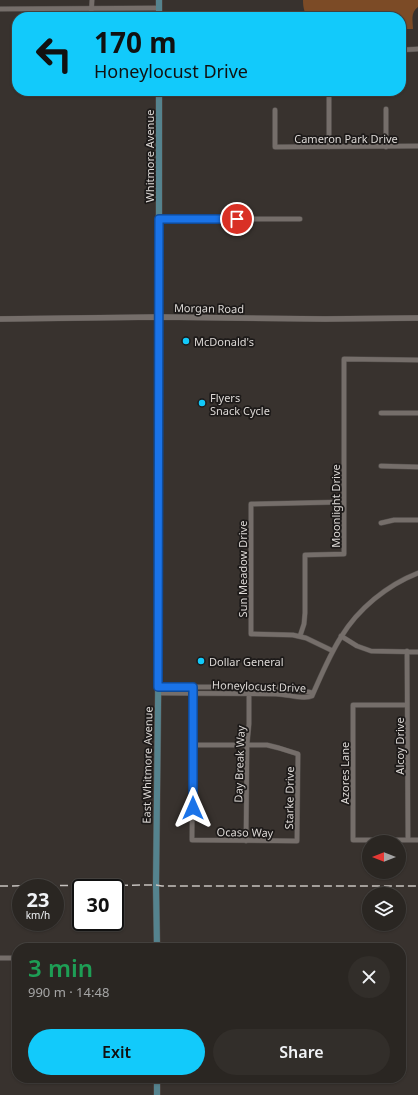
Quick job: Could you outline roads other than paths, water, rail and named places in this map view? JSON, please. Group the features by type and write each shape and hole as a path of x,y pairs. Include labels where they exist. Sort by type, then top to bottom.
{"main road":[{"path":"159,0 159,12"},
{"name":"Whitmore Avenue","path":"159,96 159,317"},
{"name":"East Whitmore Avenue","path":"157,943 159,317"},
{"path":"157,1083 157,1095"}],"street":[{"path":"92,0 92,9"},
{"path":"0,10 159,8"},
{"path":"406,50 418,50"},
{"path":"329,96 329,147"},
{"name":"Cameron Park Drive","path":"275,110 275,147 418,146"},
{"path":"386,110 386,146"},
{"path":"159,219 300,219"},
{"name":"Morgan Road","path":"0,319 159,317 325,319 418,318"},
{"name":"Moonlight Drive","path":"300,636 304,624 305,613 305,555 344,554 344,360 418,360"},
{"path":"381,412 418,413"},
{"path":"381,466 418,467"},
{"name":"Sun Meadow Drive","path":"300,636 288,634 251,634 251,504 343,502"},
{"path":"381,523 394,520 418,520"},
{"path":"312,695 341,636 358,615 379,595 404,579 418,573"},
{"path":"300,636 333,652"},
{"path":"341,636 366,650 418,652"},
{"name":"Alcoy Drive","path":"407,652 408,840"},
{"path":"193,687 193,745 247,745"},
{"name":"Honeylocust Drive","path":"158,690 193,687 275,687 295,689 312,695"},
{"name":"Day Break Way","path":"246,841 247,745 250,687"},
{"name":"Honeylocust Drive","path":"158,690 193,693 287,694 307,698 312,695"},
{"name":"Azores Lane","path":"407,705 353,705 353,840 408,840"},
{"name":"Ocaso Way","path":"193,745 192,840 297,841"},
{"name":"Starke Drive","path":"247,745 267,745 298,754 297,841"},
{"path":"408,840 418,840"},
{"path":"0,958 12,958"}],"railway":[{"path":"0,886 418,886"}],"place":[{"name":"McDonald's","path":"186,341"},
{"name":"Flyers Snack Cycle","path":"202,403"},
{"name":"Dollar General","path":"201,661"}]}
